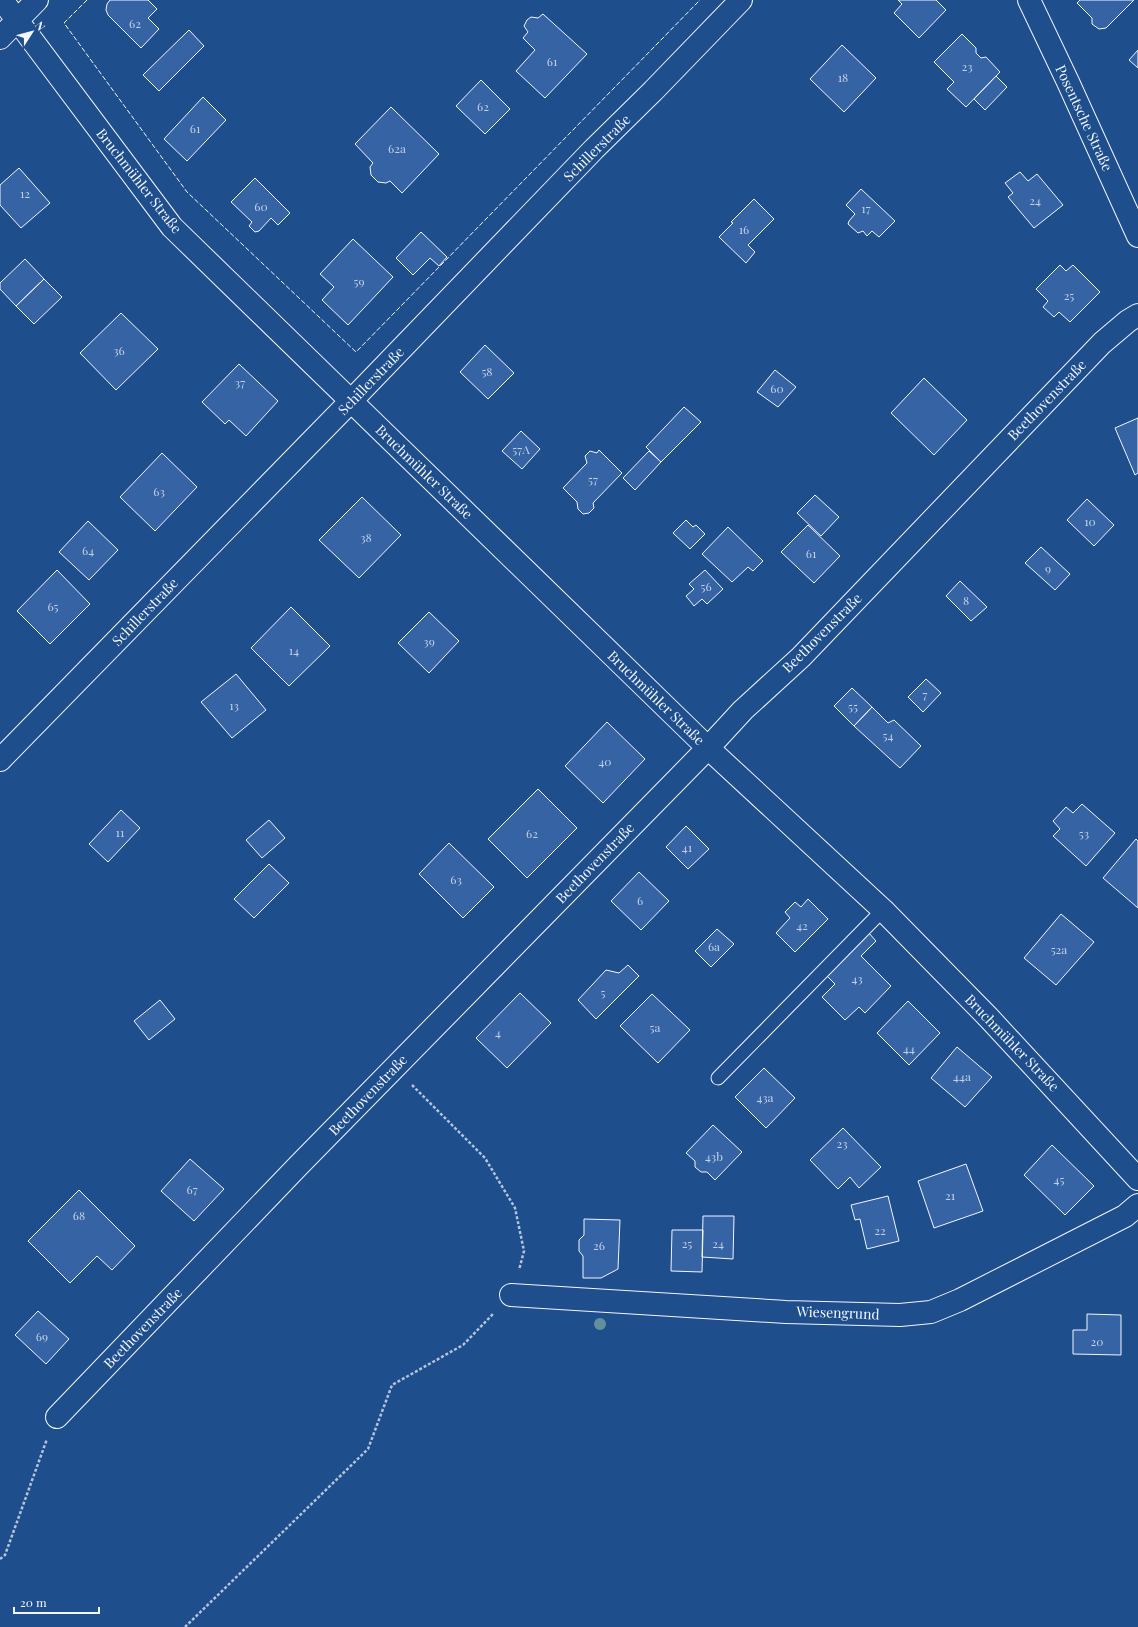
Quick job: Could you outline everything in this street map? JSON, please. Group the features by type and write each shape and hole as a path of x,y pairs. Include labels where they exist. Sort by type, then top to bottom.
{"street":[{"name":"Bruchmühler Straße","path":"2,0 172,227 708,748 883,910 989,1018 1138,1179"},
{"path":"0,38 37,0"},
{"name":"Schillerstraße","path":"0,760 351,402 594,149 653,91 741,0"},
{"name":"Posentsche Straße","path":"1030,0 1138,236"},
{"name":"Beethovenstraße","path":"57,1417 303,1161 708,748 743,710 801,657 1102,343 1128,321 1138,315"},
{"name":"Wiesengrund","path":"511,1295 786,1312 900,1315 930,1312 960,1300 1125,1216 1138,1205"}],"lane":[{"path":"718,1078 883,910"}],"path":[{"path":"185,1627 368,1450 392,1385 463,1346 511,1295 524,1251 515,1208 485,1158 395,1068"},
{"path":"0,1559 5,1555 47,1439 57,1417"}],"building":[{"path":"110,0 148,0 157,9 148,18 159,29 141,48 108,15 106,10 107,4"},
{"path":"898,0 936,0 946,10 919,38 894,13 902,4"},
{"path":"1080,0 1134,0 1106,28 1099,29 1092,24 1092,18 1077,3"},
{"path":"543,14 587,54 545,98 516,71 535,50 523,38 528,32 524,26 527,20 531,17 538,18"},
{"path":"189,30 204,46 159,91 143,75"},
{"path":"962,34 976,48 976,53 981,58 986,57 1000,72 966,107 947,89 954,82 934,62"},
{"path":"842,45 876,78 844,112 810,79"},
{"path":"1138,50 1138,68 1129,60"},
{"path":"996,76 1007,87 985,110 974,99"},
{"path":"481,80 510,109 485,134 456,106"},
{"path":"203,97 226,120 187,161 164,139"},
{"path":"391,107 439,154 402,193 390,181 386,183 378,182 371,175 370,167 373,163 355,144"},
{"path":"19,168 50,203 21,228 0,205 0,185"},
{"path":"1020,172 1028,181 1037,174 1063,205 1034,228 1008,197 1013,193 1005,183"},
{"path":"255,178 290,213 278,225 271,218 259,231 255,232 249,226 252,222 231,202"},
{"path":"861,189 895,221 879,237 872,231 867,236 863,231 858,233 848,224 855,214 846,205"},
{"path":"754,199 774,219 748,245 755,252 746,263 719,237 733,223 731,222"},
{"path":"421,232 447,257 439,266 430,258 413,275 396,258"},
{"path":"353,239 393,277 348,325 322,300 334,287 320,274"},
{"path":"25,259 44,279 16,306 0,289 0,283"},
{"path":"1060,265 1066,271 1073,265 1100,292 1070,322 1059,312 1054,317 1043,307 1048,301 1036,289"},
{"path":"44,279 62,297 34,324 16,306"},
{"path":"121,313 158,349 116,390 80,353"},
{"path":"485,345 514,373 488,399 460,372"},
{"path":"239,364 278,401 246,436 229,420 225,424 202,402"},
{"path":"775,370 796,387 778,407 757,392"},
{"path":"924,378 967,420 934,455 891,413"},
{"path":"684,407 701,422 661,462 646,447"},
{"path":"1138,418 1138,473 1135,475 1115,428"},
{"path":"521,431 540,449 522,469 502,451"},
{"path":"599,450 622,473 593,503 594,508 589,513 583,514 578,509 577,502 563,488 587,463 585,456 590,451 597,453"},
{"path":"649,451 661,462 635,490 623,478"},
{"path":"162,453 197,487 155,531 120,497"},
{"path":"815,495 839,517 821,536 797,513"},
{"path":"362,497 401,535 359,578 319,540"},
{"path":"1087,499 1114,525 1094,546 1067,520"},
{"path":"686,520 693,527 696,525 705,534 690,549 673,533"},
{"path":"88,521 118,550 89,580 59,552"},
{"path":"808,525 840,556 814,583 781,552"},
{"path":"728,527 763,561 753,571 748,567 732,582 702,554"},
{"path":"1041,547 1070,574 1055,590 1025,563"},
{"path":"57,570 90,604 50,644 17,611"},
{"path":"705,570 723,589 707,604 702,599 694,606 686,596 694,589 689,584"},
{"path":"960,581 987,607 971,621 946,596"},
{"path":"291,607 330,646 289,686 251,648"},
{"path":"429,612 459,641 429,673 398,643"},
{"path":"236,674 266,710 232,738 201,702"},
{"path":"926,679 941,693 923,712 908,697"},
{"path":"852,688 872,707 854,726 834,706"},
{"path":"872,707 888,723 894,720 921,746 900,768 854,726"},
{"path":"607,722 645,759 603,803 565,766"},
{"path":"538,789 577,828 527,878 488,839"},
{"path":"1082,804 1115,833 1086,866 1053,836 1060,829 1053,821 1066,807 1073,813"},
{"path":"121,810 140,828 108,862 89,844"},
{"path":"269,820 285,838 262,858 246,840"},
{"path":"686,826 709,849 688,869 666,847"},
{"path":"1136,839 1138,841 1138,908 1103,878"},
{"path":"449,843 494,887 463,918 419,874"},
{"path":"269,864 289,883 254,918 234,899"},
{"path":"639,872 669,901 641,930 611,901"},
{"path":"808,899 828,919 795,952 776,933 790,918 785,912 795,902 801,907"},
{"path":"1061,914 1094,942 1056,985 1024,958"},
{"path":"717,929 734,944 711,967 695,951"},
{"path":"868,932 876,941 861,956 891,986 865,1013 859,1007 845,1020 822,997 835,984 826,975"},
{"path":"628,965 639,976 596,1019 578,1000 606,970 619,973"},
{"path":"520,993 551,1023 507,1068 476,1038"},
{"path":"652,994 690,1030 658,1063 620,1026"},
{"path":"160,1000 175,1019 149,1040 134,1021"},
{"path":"908,1001 940,1033 909,1065 877,1033"},
{"path":"957,1047 992,1077 965,1107 931,1078"},
{"path":"764,1068 795,1098 766,1128 735,1097"},
{"path":"713,1125 742,1152 715,1180 707,1172 701,1172 695,1167 695,1161 686,1153"},
{"path":"843,1128 881,1167 859,1188 850,1177 838,1189 810,1160"},
{"path":"1052,1145 1094,1186 1065,1215 1024,1175"},
{"path":"190,1159 224,1189 194,1221 161,1191"},
{"path":"966,1164 983,1211 934,1228 918,1181"},
{"path":"79,1190 135,1246 112,1270 97,1256 70,1283 28,1241"},
{"path":"888,1196 899,1241 867,1249 860,1219 855,1220 851,1205"},
{"path":"703,1216 734,1216 733,1259 702,1257"},
{"path":"584,1219 620,1220 618,1269 601,1278 583,1278 583,1256 579,1251 579,1240 584,1235"},
{"path":"672,1230 703,1230 702,1272 671,1271"},
{"path":"38,1311 69,1339 46,1364 15,1335"},
{"path":"1087,1314 1121,1315 1121,1355 1073,1354 1073,1330 1087,1330"}],"fence":[{"path":"87,0 64,23 187,192 356,352 700,0"}]}
